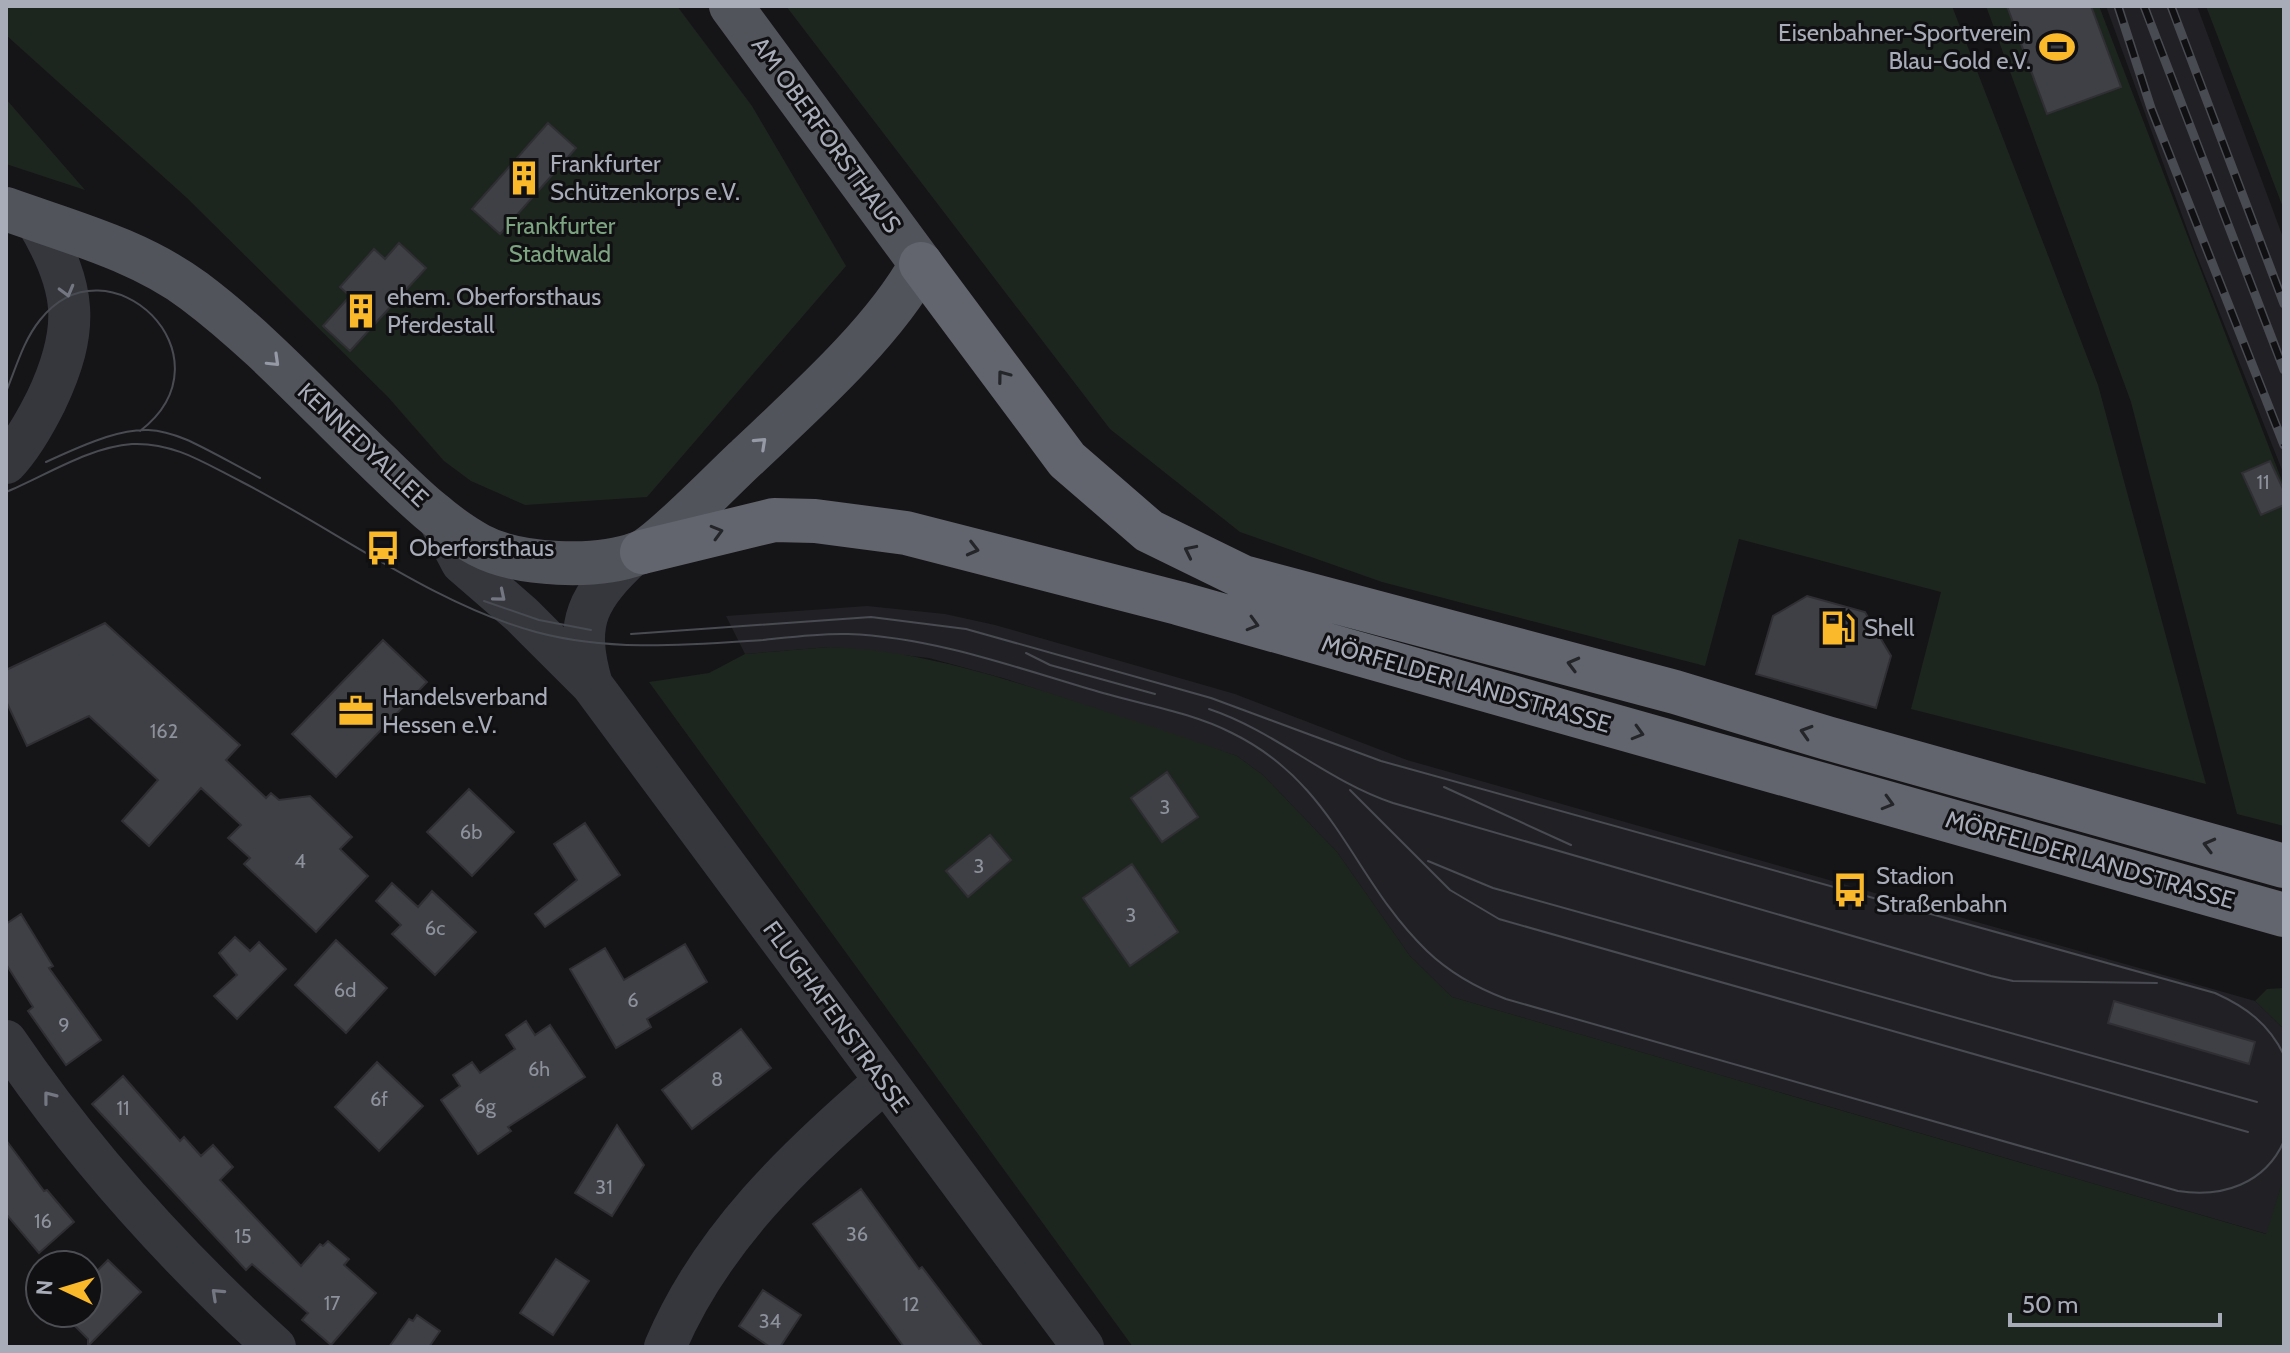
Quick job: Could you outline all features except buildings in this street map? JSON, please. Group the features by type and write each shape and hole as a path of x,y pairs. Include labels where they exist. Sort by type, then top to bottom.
{"highway":[{"name":"MÖRFELDER LANDSTRASSE","path":"921,264 1067,460 1149,531 1243,577 1675,692 1827,738 2284,866"},
{"name":"MÖRFELDER LANDSTRASSE","path":"638,553 774,520 815,521 906,533 1193,607 2284,915"}],"main road":[{"name":"AM OBERFORSTHAUS","path":"731,6 921,264"},
{"name":"KENNEDYALLEE","path":"21,215 128,254 195,292 266,353 436,514 480,546 512,557 573,562 638,553"},
{"path":"638,553 778,428 874,330 902,299 921,264"}],"street":[{"path":"6,463 29,433 57,377 72,322 63,276 21,215"},
{"name":"FLUGHAFENSTRASSE","path":"436,514 462,563 522,615 592,685 1083,1347"},
{"name":"FLUGHAFENSTRASSE","path":"592,685 582,647 586,615 601,586 638,553"},
{"path":"6,1041 102,1166 180,1256 275,1347"},
{"path":"665,1347 683,1304 754,1204 822,1135 884,1082"}],"shaded area":[{"path":"2106,6 2197,6 2284,240 2284,475 2195,251"},
{"path":"867,606 945,614 995,625 1235,694 1407,760 2255,1001 2284,1029 2284,1177 2267,1234 1452,997 1410,956 1337,852 1263,775 1237,756 1006,679 929,658 830,647 745,654 726,616"}],"green space":[{"name":"Frankfurter Stadtwald","path":"6,6 677,6 752,106 846,266 647,497 525,505 471,481 444,461 388,397 187,198 6,35"},
{"path":"786,6 1952,6 2098,385 2206,784 1911,709 1941,592 1739,539 1705,666 1382,582 1240,532 1110,429"},
{"path":"1986,6 2099,6 2284,486 2284,826 2237,814 2131,402"},
{"path":"2206,6 2284,6 2284,210"},
{"path":"6,99 85,190 6,164"},
{"path":"830,647 894,653 987,674 1237,756 1263,775 1337,852 1410,956 1452,997 2266,1234 2284,1177 2284,1347 1133,1347 649,682 709,673 745,654"},
{"path":"2284,988 2284,1029 2255,1001 2267,989"}],"tram line":[{"path":"6,392 34,328 68,297 98,291 127,298 152,315 169,340 175,370 166,401 140,431"},
{"path":"46,462 112,435 135,430 156,431 199,446 260,478"},
{"path":"6,492 100,451 116,446 147,444 189,456 277,501 423,585 498,620 536,632 620,645 734,642 827,634 880,636 977,656 1169,710 1232,733 1267,754 1296,778 1320,805 1401,923 1427,951 1464,979 1506,999 2178,1191 2210,1192 2240,1185 2266,1168 2284,1141"},
{"path":"484,601 539,620 591,630"},
{"path":"631,634 871,617 966,629 1211,698 1381,761 2215,993 2255,1017 2271,1034 2284,1055"},
{"path":"1026,653 1050,665 1155,694"},
{"path":"1209,709 1233,718 1346,782 1393,803 1991,976 2013,981 2157,983"},
{"path":"1444,787 1571,845"},
{"path":"1350,790 1450,890 1499,919 2248,1132"},
{"path":"1428,861 1493,888 2257,1102"}],"railway":[{"path":"2118,6 2151,108 2284,445"},
{"path":"2144,6 2284,370"},
{"path":"2171,6 2284,304"}],"place":[{"name":"Eisenbahner-Sportverein Blau-Gold e.V.","path":"2057,47"},
{"name":"Frankfurter Schützenkorps e.V.","path":"524,178"},
{"name":"ehem. Oberforsthaus Pferdestall","path":"361,311"},
{"name":"Oberforsthaus","path":"383,548"},
{"name":"Shell","path":"1838,628"},
{"name":"Handelsverband Hessen e.V.","path":"356,711"},
{"name":"Stadion Straßenbahn","path":"1850,890"}]}
